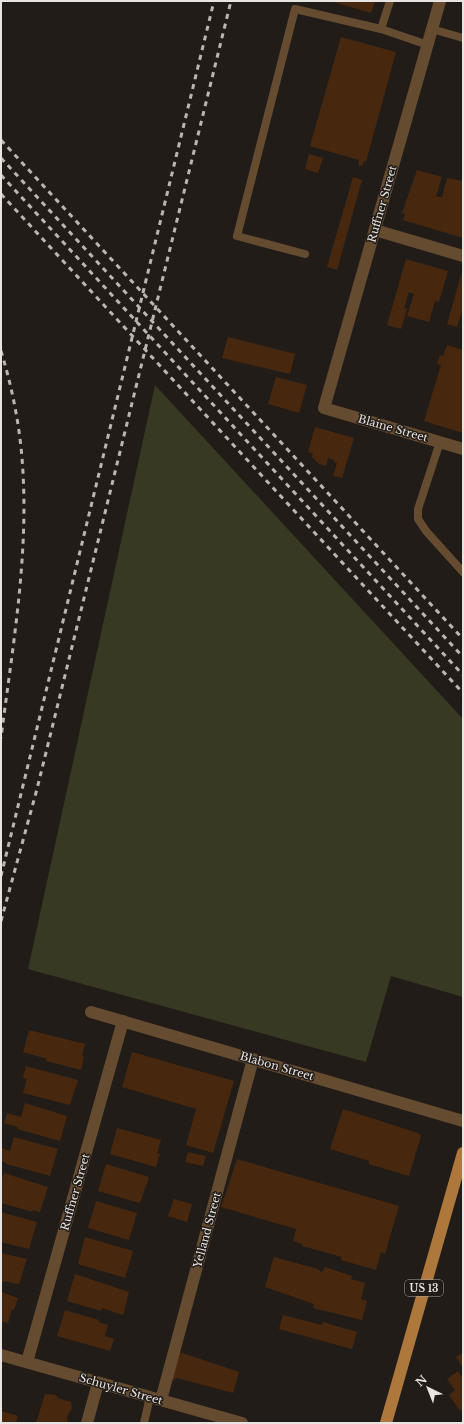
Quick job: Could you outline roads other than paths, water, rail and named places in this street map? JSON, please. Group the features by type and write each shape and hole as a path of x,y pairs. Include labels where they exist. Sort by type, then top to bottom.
{"main road":[{"name":"US 13","path":"386,1423 463,1153"}],"street":[{"name":"Ruffner Street","path":"324,408 440,1"},
{"path":"375,230 463,256"},
{"name":"Blaine Street","path":"324,408 463,449"},
{"name":"Blabon Street","path":"91,1012 463,1121"},
{"name":"Ruffner Street","path":"27,1362 123,1021"},
{"name":"Yelland Street","path":"155,1399 253,1059"},
{"name":"Schuyler Street","path":"1,1355 242,1423"},
{"path":"87,1423 98,1383"}],"lane":[{"path":"381,29 390,1"},
{"path":"305,254 237,236 295,9 381,29 428,45"},
{"path":"432,29 463,38"},
{"path":"440,442 418,509 418,519 426,531 463,572"},
{"path":"144,1423 155,1399"}],"railway":[{"path":"1,876 214,1"},
{"path":"1,921 37,789 231,1"},
{"path":"1,140 463,639"},
{"path":"1,158 463,657"},
{"path":"1,175 463,675"},
{"path":"1,194 463,693"},
{"path":"1,351 13,396 18,427 22,458 24,506 18,606 1,738"}]}
